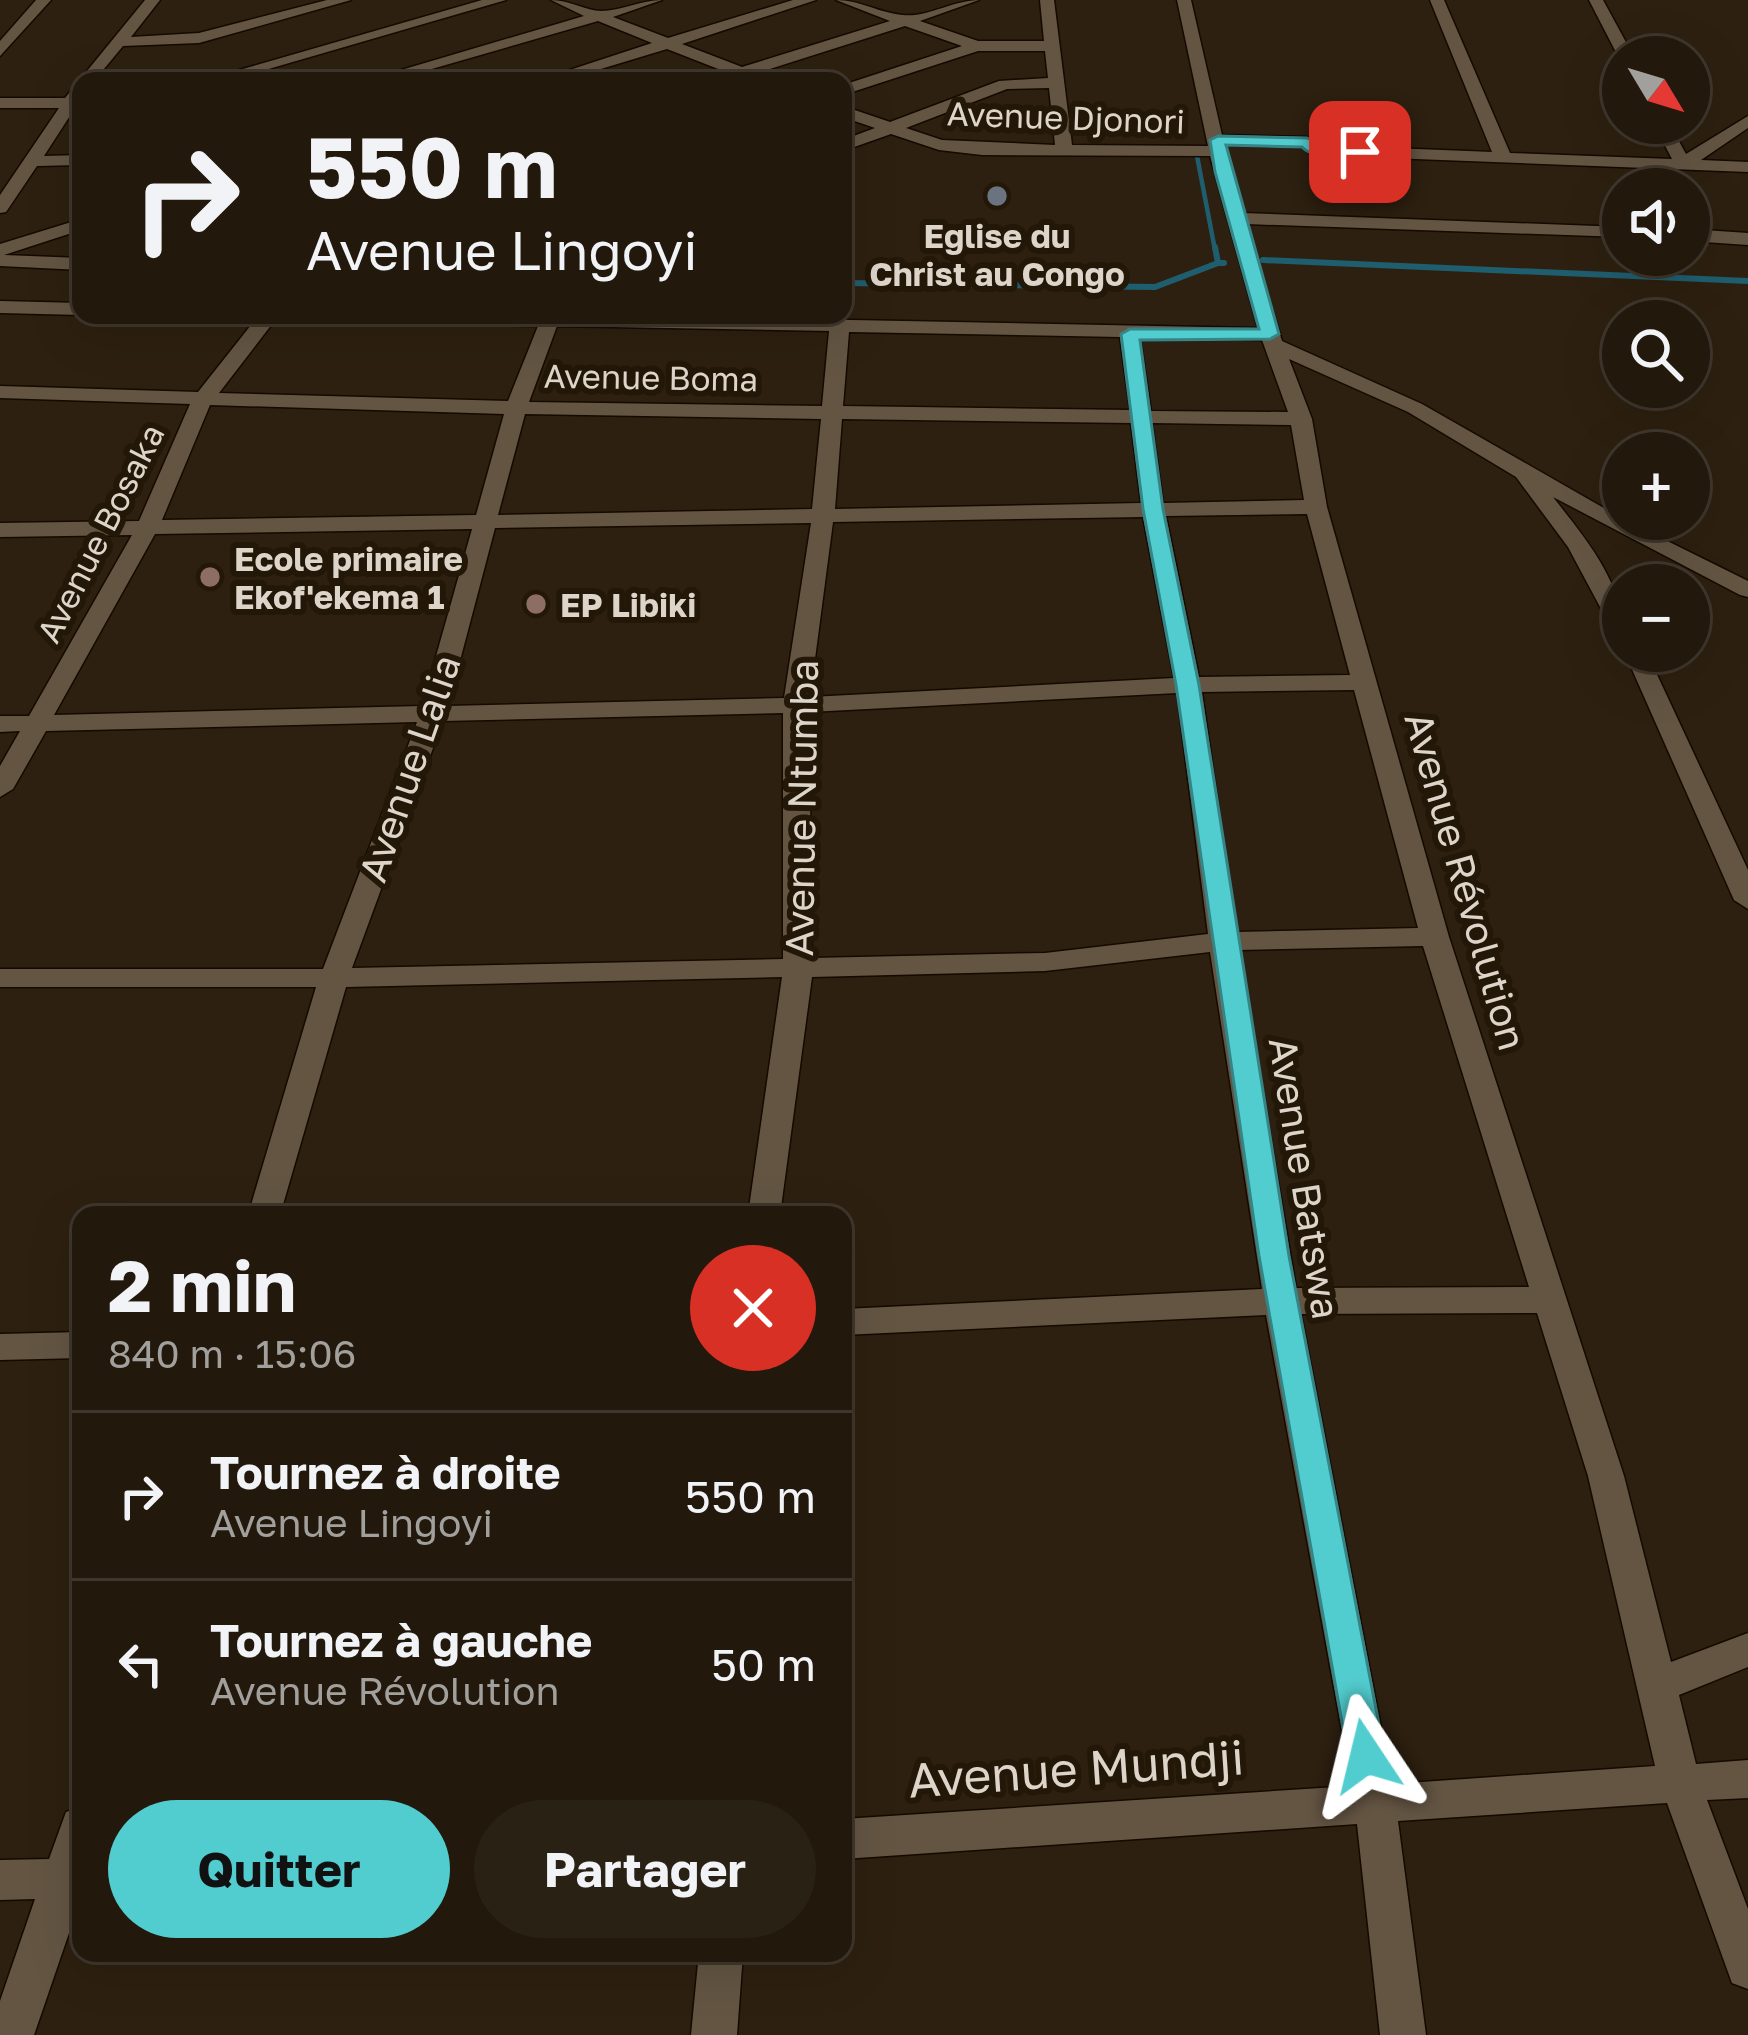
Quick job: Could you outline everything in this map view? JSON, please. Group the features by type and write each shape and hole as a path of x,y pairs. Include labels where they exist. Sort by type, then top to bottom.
{"street":[{"path":"0,51 44,0"},
{"path":"140,0 153,0"},
{"path":"93,72 153,0"},
{"path":"268,20 275,0"},
{"path":"117,42 200,38 344,0"},
{"path":"241,72 499,0"},
{"path":"557,0 740,72"},
{"path":"405,72 656,0"},
{"path":"758,0 782,8"},
{"path":"575,72 809,0"},
{"path":"843,0 977,46"},
{"path":"745,72 972,0"},
{"path":"1047,0 1064,150"},
{"name":"Avenue Révolution","path":"1184,0 1235,218 1301,419 1316,507 1435,937 1606,1476 1680,1783 1748,1968"},
{"path":"1437,0 1503,158"},
{"path":"1596,0 1615,36"},
{"path":"268,20 290,29"},
{"path":"311,38 355,56"},
{"path":"852,86 977,46 1051,46"},
{"path":"852,143 1005,84 1058,83"},
{"path":"0,104 72,104"},
{"path":"0,208 72,108"},
{"name":"Avenue Djonori","path":"852,115 939,145 982,150 1307,142 1312,150 1748,167"},
{"path":"1672,144 1683,164 1748,121"},
{"path":"34,161 72,160"},
{"path":"1235,218 1602,231"},
{"path":"0,250 72,227"},
{"path":"1710,236 1748,238"},
{"path":"0,260 72,264"},
{"path":"0,307 72,309"},
{"name":"Avenue Bosaka","path":"0,789 147,528 202,400 262,324"},
{"name":"Avenue Lalia","path":"267,1206 334,978 433,713 516,408 548,324"},
{"path":"805,324 1272,339 1415,408 1522,472 1748,590"},
{"name":"Avenue Ntumba","path":"765,1206 798,968 796,705 823,515 828,412 839,328"},
{"name":"Avenue Batswa","path":"1130,334 1153,509 1188,685 1223,941 1282,1301 1375,1801 1403,2035"},
{"name":"Avenue Boma","path":"0,392 516,408 1301,419"},
{"path":"1522,472 1580,546 1602,588"},
{"path":"0,530 1316,507"},
{"path":"1644,672 1748,900"},
{"path":"0,724 796,705 1188,685 1365,682"},
{"path":"0,978 334,978 1045,962 1223,941 1435,937"},
{"path":"852,1322 1282,1301 1548,1300"},
{"path":"0,1347 72,1345"},
{"path":"1658,1684 1748,1650"},
{"name":"Avenue Mundji","path":"852,1838 1748,1779"},
{"path":"0,1880 72,1878"},
{"path":"11,2035 72,1881"},
{"path":"714,2035 720,1962"}],"waterway":[{"path":"1197,156 1215,250"},
{"path":"1215,247 1218,263"},
{"path":"1263,260 1748,281"},
{"path":"852,283 1155,287 1218,263"},
{"path":"1218,263 1224,263"}],"place":[{"name":"Eglise du Christ au Congo","path":"997,196"},
{"name":"Ecole primaire Ekof'ekema 1","path":"210,577"},
{"name":"EP Libiki","path":"536,604"}],"route":[{"path":"1360,152 1312,150 1307,142 1218,140 1222,172 1270,334 1130,334 1153,509 1188,685 1274,1256 1366,1756"}]}
